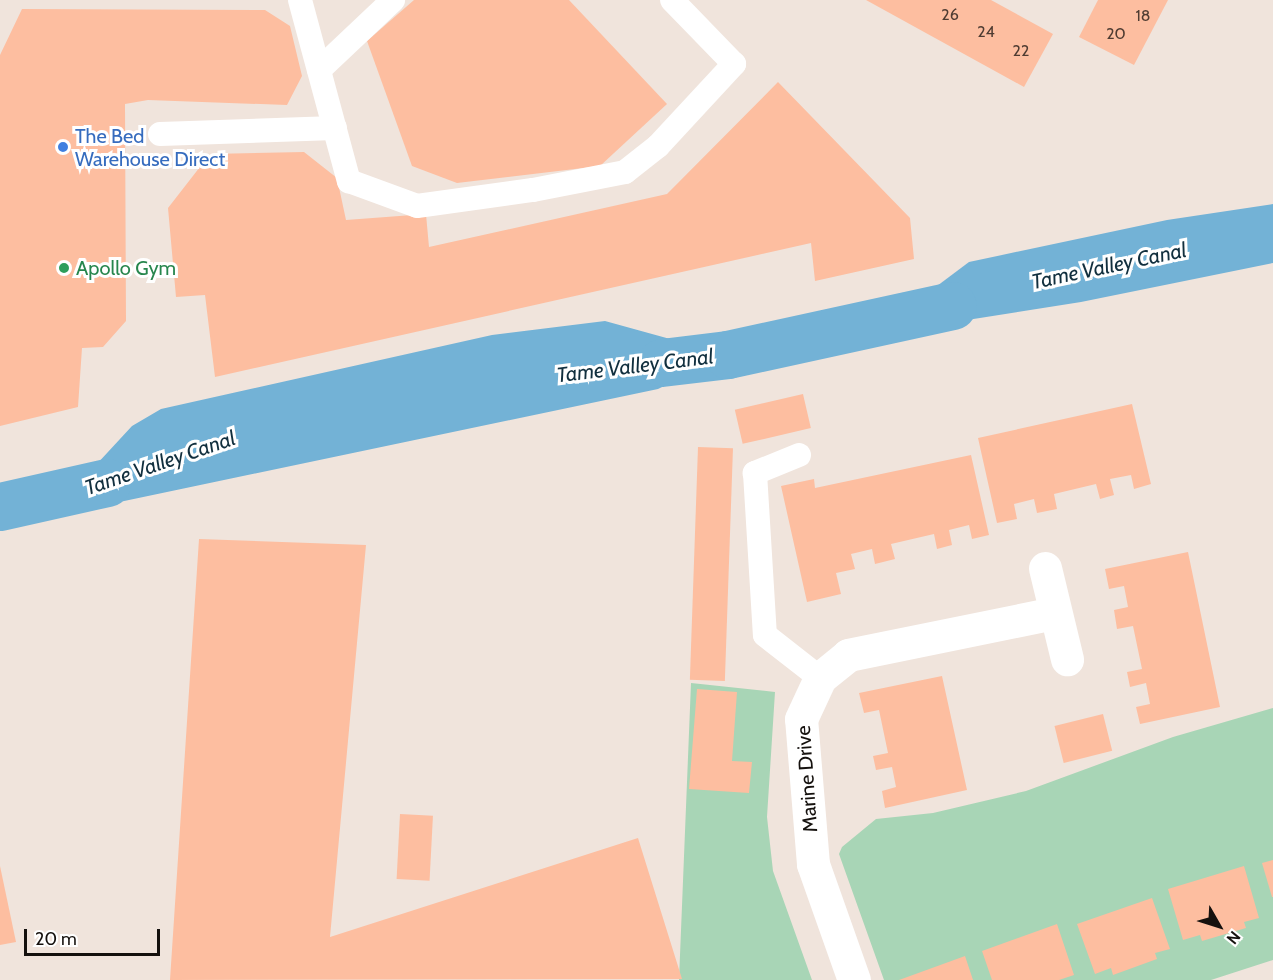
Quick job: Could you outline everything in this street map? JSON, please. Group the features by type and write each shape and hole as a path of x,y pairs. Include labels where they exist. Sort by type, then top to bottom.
{"street":[{"path":"1045,568 1067,659"},
{"name":"Marine Drive","path":"854,980 813,864 801,718 820,678 848,655 1055,613"}],"lane":[{"path":"300,0 349,181 417,206 534,190 625,172 658,146 734,64 672,0"},
{"path":"319,70 393,0"},
{"path":"160,134 335,128"},
{"path":"800,454 755,473 765,635 820,678"}],"green space":[{"path":"691,683 775,692 767,817 773,871 812,980 679,980"},
{"path":"1273,708 1273,960 1211,980 884,980 839,854 842,847 876,819 933,813 1026,791 1173,737"}],"water":[{"path":"1273,204 1273,263 1081,302 929,326 889,322 969,262 1167,220"},
{"path":"605,321 728,355 658,389 110,504 44,499 83,479 132,426 161,409 492,335"}],"building":[{"path":"414,0 569,0 667,104 600,166 457,183 412,166 367,41"},
{"path":"866,0 991,0 1053,34 1024,87"},
{"path":"1098,0 1168,0 1134,65 1079,37"},
{"name":"The Bed Warehouse Direct","path":"22,9 265,10 290,26 302,76 287,105 148,100 125,104 126,321 103,347 82,348 78,407 0,426 0,55"},
{"path":"778,82 910,218 914,259 815,281 811,243 215,377 205,295 176,297 168,208 210,154 304,152 337,178 346,220 426,214 429,247 667,194"},
{"path":"803,394 811,428 743,444 735,410"},
{"path":"1132,404 1151,484 1134,489 1131,475 1110,479 1114,495 1100,499 1096,484 1054,494 1057,509 1037,513 1034,499 1014,504 1017,519 997,523 978,438"},
{"path":"698,447 733,448 725,681 690,680"},
{"path":"971,455 989,535 972,539 969,525 949,530 952,545 937,549 934,534 891,544 895,559 875,564 872,549 851,554 855,569 836,573 841,594 807,602 781,486 814,479 815,488"},
{"path":"199,539 366,545 330,937 638,838 682,979 170,980"},
{"path":"1188,552 1220,707 1140,724 1136,707 1150,704 1146,683 1130,687 1127,672 1142,669 1133,626 1117,629 1114,610 1128,607 1124,586 1109,589 1105,569"},
{"path":"942,676 967,790 885,808 882,791 896,787 892,767 876,770 873,756 888,753 879,710 864,713 859,693"},
{"path":"697,689 737,692 732,761 752,762 749,793 689,789"},
{"path":"1103,714 1112,751 1064,763 1054,726"},
{"path":"400,814 433,816 430,881 397,879"},
{"path":"1273,860 1273,897 1272,897 1262,863"},
{"path":"0,866 16,942 0,945"},
{"path":"1244,866 1259,918 1244,922 1246,928 1202,941 1200,935 1183,940 1168,889"},
{"path":"1152,898 1170,949 1155,953 1157,959 1113,975 1111,968 1095,974 1077,924"},
{"path":"1057,924 1074,975 1059,980 992,980 982,951"},
{"path":"965,956 973,980 899,980"}],"waterway":[{"name":"Tame Valley Canal","path":"662,363 728,355 953,306"},
{"name":"Tame Valley Canal","path":"0,507 107,483"}],"place":[{"name":"The Bed Warehouse Direct","path":"63,147"},
{"name":"Apollo Gym","path":"64,268"}]}
